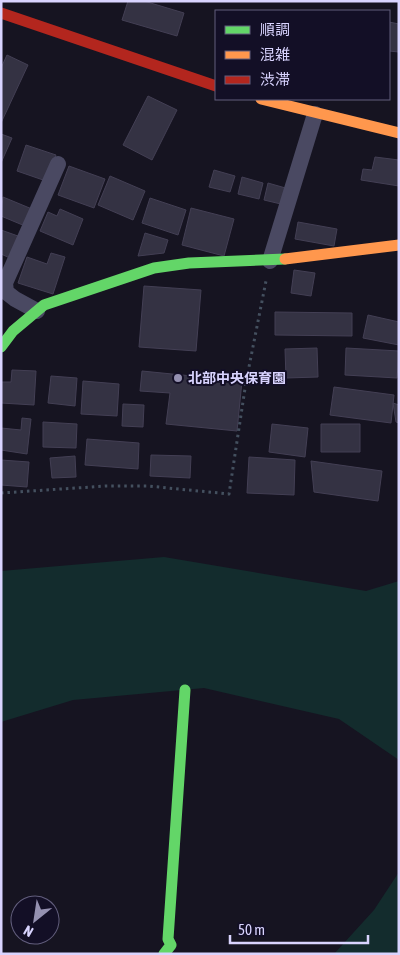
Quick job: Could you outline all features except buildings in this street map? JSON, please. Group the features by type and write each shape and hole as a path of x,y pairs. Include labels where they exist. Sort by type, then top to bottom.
{"street":[{"path":"1,10 4,1"},
{"path":"1,13 215,86"},
{"path":"265,100 315,114 399,132"},
{"path":"270,261 315,114"},
{"path":"37,311 6,292 5,283 58,164"},
{"path":"1,347 13,331 44,305 162,266 189,263 270,261 399,245"},
{"path":"164,954 171,944 168,939 185,690"}],"path":[{"path":"1,492 139,486 229,494 246,382 270,261"}],"green space":[{"path":"164,557 366,591 399,581 399,760 339,719 204,688 73,700 1,722 1,571"},
{"path":"399,872 399,954 334,954 374,910"}],"traffic: fast":[{"path":"1,347 13,331 44,305 154,268 189,263 285,259"},
{"path":"164,954 171,945 168,939 185,690"}],"traffic: slow":[{"path":"265,100 399,133"},
{"path":"285,259 399,245"}],"traffic: jam":[{"path":"1,13 215,86"}],"place":[{"name":"北部中央保育園","path":"178,378"}]}
